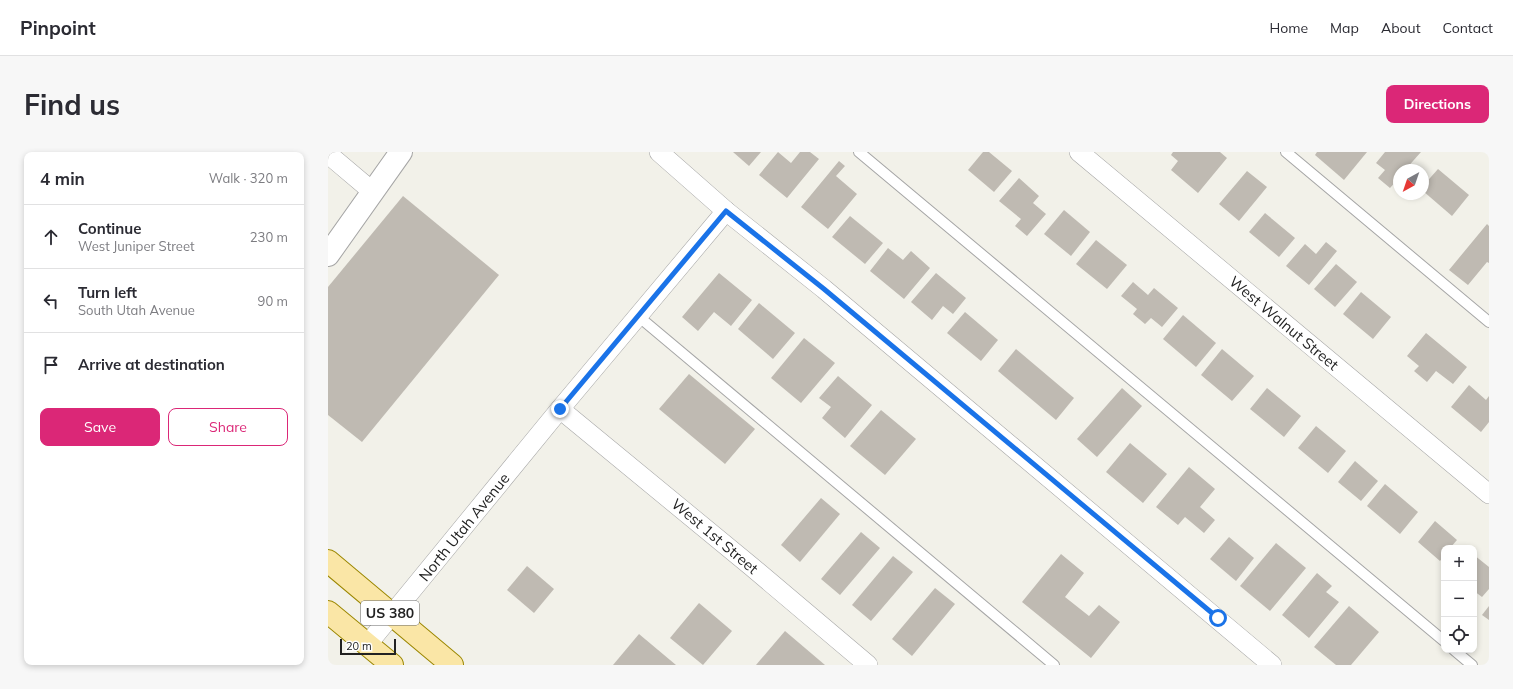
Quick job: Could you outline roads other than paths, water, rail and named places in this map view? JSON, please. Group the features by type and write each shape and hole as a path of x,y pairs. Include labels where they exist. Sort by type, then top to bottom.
{"main road":[{"name":"US 380","path":"328,561 452,665"},
{"path":"328,612 392,665"}],"street":[{"path":"328,255 401,152"},
{"path":"659,152 726,211 824,289 1272,665"},
{"name":"West Walnut Street","path":"1079,152 1489,494"},
{"path":"328,154 373,192"},
{"name":"North Utah Avenue","path":"367,644 560,409 726,211"},
{"name":"West 1st Street","path":"560,409 746,562 868,665"}],"lane":[{"path":"859,152 1441,638"},
{"path":"1286,152 1489,322"},
{"path":"638,316 1054,665"},
{"path":"1458,653 1472,665"}]}
